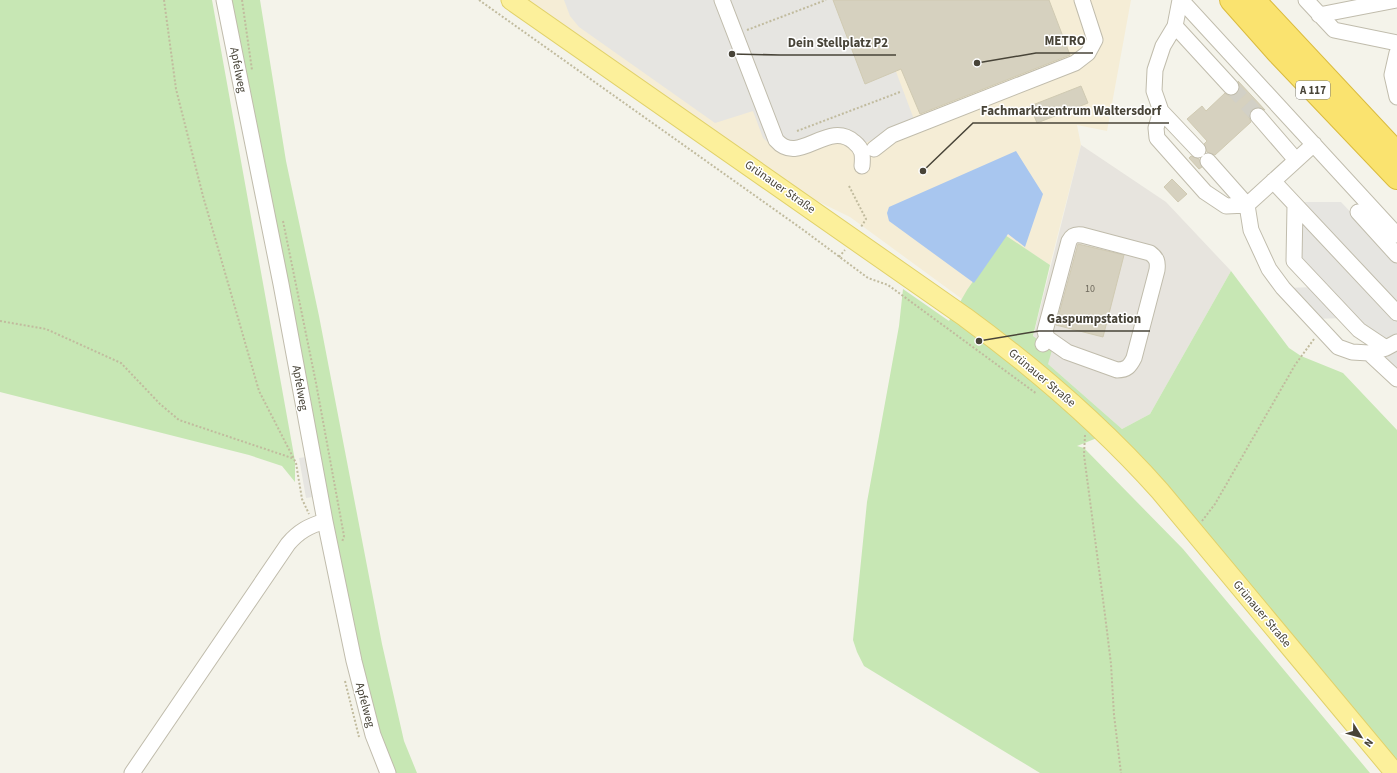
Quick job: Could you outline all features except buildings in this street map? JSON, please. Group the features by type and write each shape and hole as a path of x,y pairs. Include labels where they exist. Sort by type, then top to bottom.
{"highway":[{"name":"A 117","path":"1231,0 1283,58 1397,178"},
{"name":"A 117","path":"1254,0 1397,153"}],"main road":[{"name":"Grünauer Straße","path":"511,0 971,322 1016,356 1089,424 1132,460 1160,491 1395,773"}],"street":[{"name":"Apfelweg","path":"224,0 281,284 325,521 364,703 373,735 388,773"},
{"path":"722,0 776,140 780,146 788,149 809,145 827,136 840,135 850,138 860,146 863,153 862,166"},
{"path":"874,148 892,135 1075,64 1088,53 1095,40 1082,0"},
{"path":"1181,0 1174,26 1163,46 1155,70 1154,91 1161,110 1198,150"},
{"path":"1181,0 1397,235"},
{"path":"1306,0 1334,30 1397,43"},
{"path":"1319,15 1396,0"},
{"path":"1174,26 1231,87"},
{"path":"1397,53 1394,58 1392,75 1397,97"},
{"path":"1161,110 1156,128 1157,138 1200,186 1226,206 1247,205 1314,144"},
{"path":"1258,116 1296,160"},
{"path":"1208,161 1247,205 1251,230 1269,269 1283,288 1321,330 1338,347 1352,352 1369,353 1391,345"},
{"path":"1273,181 1397,313"},
{"path":"1295,206 1294,261 1359,330 1391,345"},
{"path":"1358,212 1397,255"},
{"path":"1076,234 1082,235 1150,253 1155,257 1158,262 1157,270 1134,358 1130,367 1124,370 1117,370 1067,352 1045,341 1045,331 1069,241 1072,236 1076,234"},
{"path":"1369,353 1396,375"},
{"path":"132,773 288,544 296,534 304,529 325,521"}],"path":[{"path":"164,0 176,90 203,196 259,391 292,458 296,463 302,499"},
{"path":"479,0 802,229 868,278 888,285 1039,396"},
{"path":"735,34 826,0"},
{"path":"797,132 900,92"},
{"path":"0,321 46,329 121,363 160,404 179,420 292,458"},
{"path":"1202,521 1215,504 1295,365 1321,330"},
{"path":"1089,424 1084,455 1111,664 1114,716 1121,773"}],"shaded area":[{"path":"529,0 1131,0 1107,131 1077,125 1081,145 1050,265 1005,236 962,299 850,217 809,197"},
{"path":"564,0 869,0 915,122 855,147 839,138 786,151 771,145 763,138 753,111 715,123 579,27 570,16"},
{"path":"1081,145 1166,202 1231,271 1150,414 1122,429 1048,364 1033,337"},
{"path":"1294,202 1341,202 1397,261 1397,388 1385,375 1352,352 1385,348 1348,318 1311,319 1283,288 1318,287 1294,261"},
{"path":"306,457 313,497 306,498 299,458"}],"green space":[{"path":"0,0 212,0 295,461 295,482 282,466 249,455 0,392"},
{"path":"229,0 260,0 286,161 319,316 382,644 404,741 417,773 394,773 364,683"},
{"path":"1005,235 1050,265 1033,336 1052,350 1048,364 1122,429 1150,414 1231,271 1289,348 1301,356 1343,373 1397,430 1397,761 1112,432 1077,446 1084,448 1183,549 1370,773 1040,773 864,666 853,640 867,502 899,326 903,289 949,321 967,290"}],"water":[{"path":"1016,151 1043,194 1025,247 1008,234 974,283 889,221 887,213 889,207"}],"tunnel":[{"path":"1231,87 1258,116"}],"place":[{"name":"Dein Stellplatz P2","path":"732,54"},
{"name":"METRO","path":"977,63"},
{"name":"Fachmarktzentrum Waltersdorf","path":"923,171"},
{"name":"Gaspumpstation","path":"979,341"}]}
